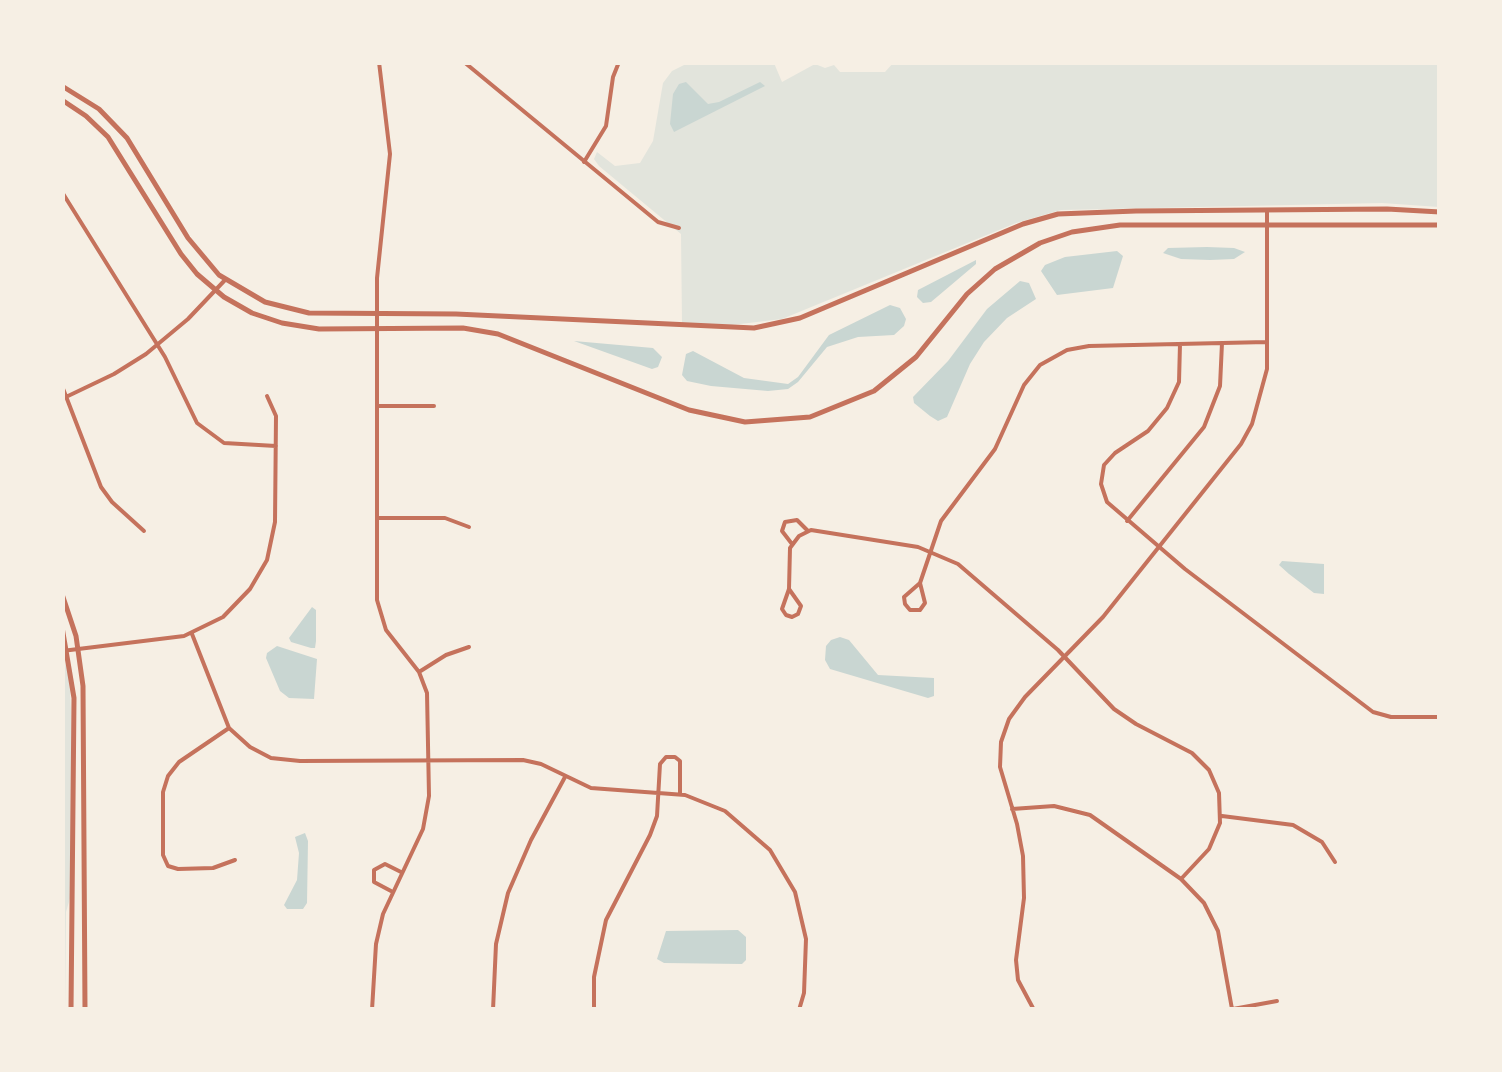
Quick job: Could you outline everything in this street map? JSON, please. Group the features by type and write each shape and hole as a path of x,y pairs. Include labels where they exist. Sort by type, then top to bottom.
{"street":[{"path":"372,1010 376,944 392,892 426,821 430,760 428,700 419,672 389,636 380,618 377,595 378,260 388,204 390,154 388,114 378,62"},
{"path":"464,62 658,222 679,228"},
{"path":"584,162 606,126 619,62"},
{"path":"62,86 100,110 126,138 188,238 224,280 253,297 286,310 310,314 754,328 800,318 1048,216 1085,211 1440,212"},
{"path":"62,100 108,137 180,254 215,290 252,313 320,329 463,328 498,334 703,415 746,422 785,421 838,408 886,382 916,357 984,277 1040,242 1072,232 1111,226 1440,225"},
{"path":"62,192 158,345 191,415 206,432 232,444 276,446"},
{"path":"1034,1010 1018,980 1023,856 1000,766 1001,742 1009,719 1103,617 1252,424 1264,387 1267,210"},
{"path":"68,396 114,374 158,345 224,280"},
{"path":"920,583 904,597 910,610 920,610 925,603 920,583 946,512 994,449 1024,385 1040,365 1067,350 1088,346 1267,342"},
{"path":"1126,521 1204,427 1220,386 1222,343"},
{"path":"1180,344 1179,382 1167,408 1148,431 1110,457 1102,471 1104,496 1126,521 1158,547 1373,712 1391,717 1440,716"},
{"path":"62,386 101,487 144,531"},
{"path":"66,651 163,641 192,634 223,617 241,600 267,560 276,522 276,414 267,396"},
{"path":"378,406 434,406"},
{"path":"377,518 444,518 469,527"},
{"path":"792,544 782,531 785,522 797,520 808,531"},
{"path":"789,588 801,604 800,611 792,617 782,609 789,588 788,555 792,544 808,531 930,550 958,564 1065,656 1122,714 1201,760 1218,786 1222,816 1212,845 1182,879"},
{"path":"62,594 79,649 85,710 85,1010"},
{"path":"62,626 74,709 72,1010"},
{"path":"192,634 229,728 250,747 279,760 523,760 596,788 680,794 724,811 770,850 795,892 806,939 803,1008"},
{"path":"419,672 469,647"},
{"path":"229,728 179,762 168,776 163,792 163,856 168,866 178,869 216,868 235,860"},
{"path":"594,1010 594,977 606,920 650,835 656,816 661,762 671,756 681,763 680,794"},
{"path":"492,1010 496,944 508,893 531,840 566,777"},
{"path":"1012,809 1054,806 1090,815 1182,879 1204,903 1218,932 1231,1009 1278,1001"},
{"path":"1222,816 1293,825 1322,842 1334,862"},
{"path":"392,892 374,882 374,870 385,864 401,872"}],"shaded area":[{"path":"894,62 1439,63 1439,207 1382,203 1061,210 1016,223 782,319 732,325 682,323 681,234 599,166 594,159 597,152 615,166 640,163 653,141 663,83 672,71 688,63 774,63 782,82 815,64 825,68 834,65 840,72 885,72"},
{"path":"686,82 708,104 760,82 765,86 674,132 670,124 673,94 679,84"},
{"path":"1207,247 1245,252 1234,259 1210,260 1181,259 1163,253 1168,248"},
{"path":"1117,251 1123,256 1113,288 1057,295 1041,271 1045,265 1065,257"},
{"path":"976,260 931,302 923,303 917,297 918,290"},
{"path":"1020,281 1029,283 1036,299 1007,318 984,342 947,417 938,421 930,416 914,403 913,397 948,361 987,309"},
{"path":"890,305 900,308 906,319 894,335 858,337 827,347 788,389 711,386 687,381 682,375 686,354 693,351 744,378 788,384 798,377 829,335"},
{"path":"574,341 653,348 662,357 658,367 652,369"},
{"path":"1282,561 1324,564 1324,594 1314,593 1289,574 1279,565"},
{"path":"312,607 316,610 315,648 291,642 289,638"},
{"path":"840,637 849,640 878,675 934,678 934,696 928,698 830,669 825,660 826,646"},
{"path":"277,646 317,659 314,699 289,698 280,691 266,658"},
{"path":"63,659 69,673 71,711 71,895 66,912 63,1010"},
{"path":"305,833 307,903 303,909 287,909 284,905 297,880 299,853 295,837"},
{"path":"738,930 746,937 746,960 742,964 664,963 657,959 666,931"}]}
